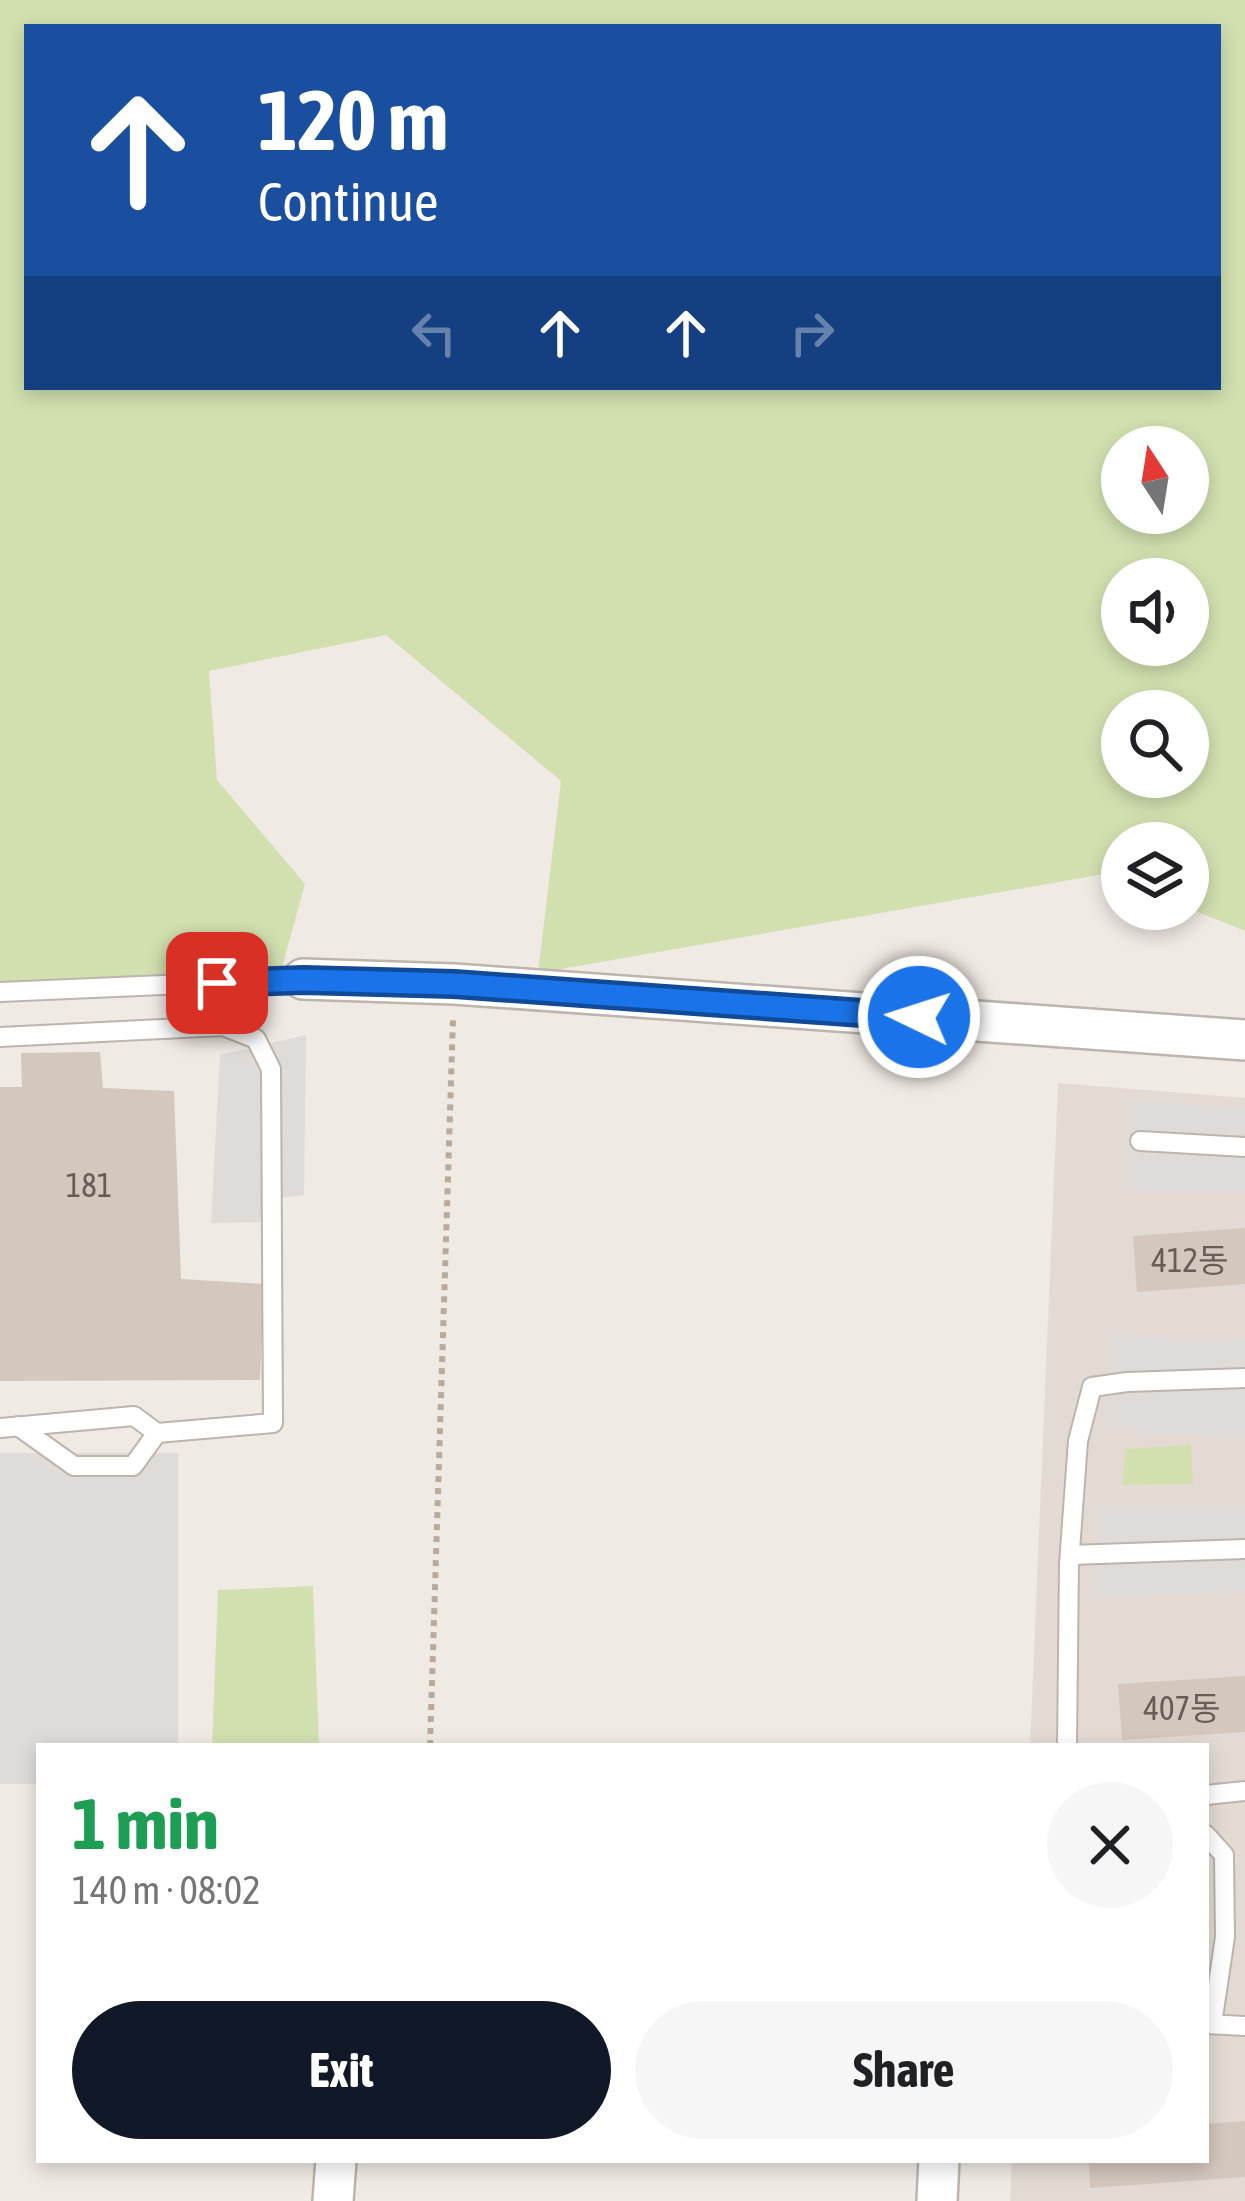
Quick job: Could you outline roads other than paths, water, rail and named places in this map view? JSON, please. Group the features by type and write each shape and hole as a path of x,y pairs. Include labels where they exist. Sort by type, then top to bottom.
{"street":[{"path":"303,980 454,984 1245,1040"},
{"path":"333,2201 336,2163"},
{"path":"937,2201 939,2163"}],"lane":[{"path":"0,992 303,980"},
{"path":"0,1036 223,1026 256,1039 271,1070 273,1423 157,1432 134,1416 9,1427"},
{"path":"1140,1141 1245,1147"},
{"path":"1067,1743 1070,1555 1078,1441 1092,1387 1245,1378"},
{"path":"9,1427 74,1466 114,1468 133,1466 157,1432"},
{"path":"1070,1555 1245,1549"},
{"path":"1209,1795 1245,1791"},
{"path":"1209,1838 1224,1855 1225,1937 1209,2024 1245,2026"}]}
